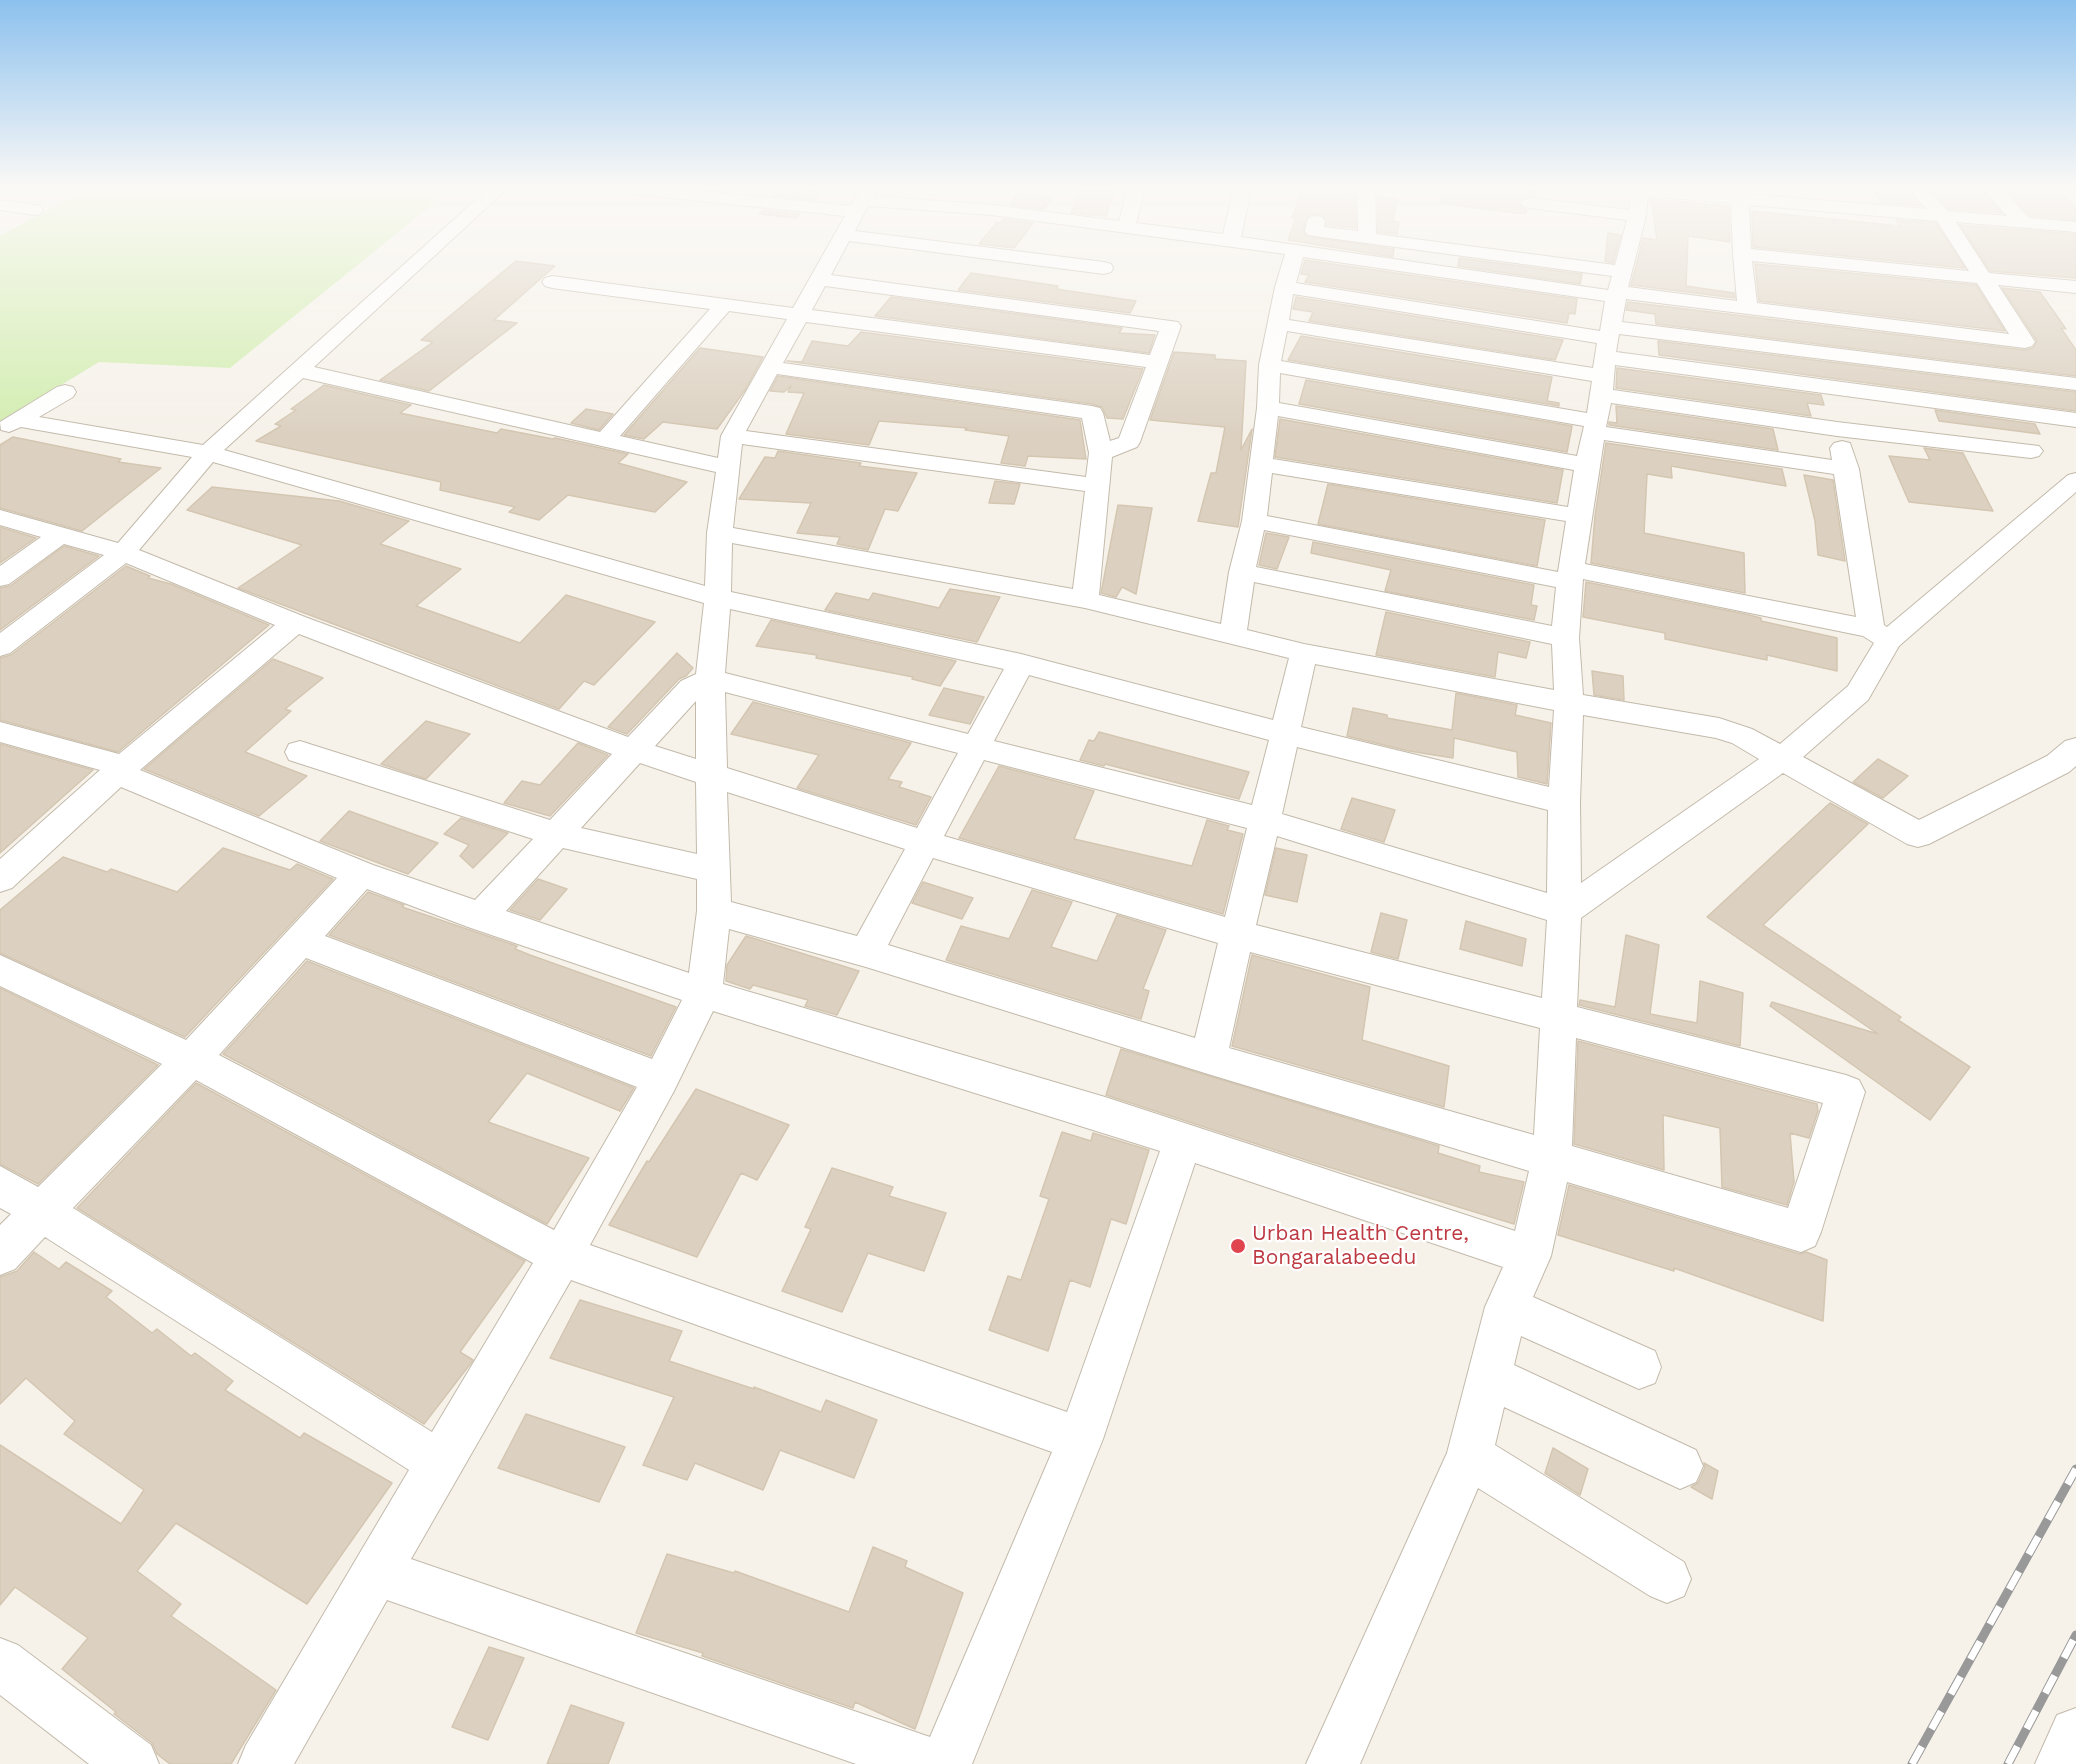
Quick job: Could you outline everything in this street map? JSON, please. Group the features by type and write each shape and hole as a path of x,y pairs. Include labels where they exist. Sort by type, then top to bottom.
{"street":[{"path":"0,647 123,553 207,453 409,269"},
{"path":"265,1764 562,1256 661,1079 704,993 714,911 710,679 718,598 720,533 731,452 770,367 824,269"},
{"path":"1233,636 1262,464 1270,365 1290,269"},
{"path":"1464,269 1618,287"},
{"path":"1527,269 1748,308 2025,342 1977,269"},
{"path":"1333,1764 1469,1456 1506,1307 1530,1256 1552,1158 1564,912 1564,802 1569,703 1565,638 1570,576 1579,516 1623,269"},
{"path":"1744,269 1748,308"},
{"path":"1890,269 2076,287"},
{"path":"819,279 1172,326 1129,442 1101,453"},
{"path":"552,282 1157,362"},
{"path":"1285,288 1606,359 1838,429 2031,451"},
{"path":"605,440 725,304"},
{"path":"1278,324 1606,359 2076,420"},
{"path":"1606,359 2076,384"},
{"path":"1270,365 1595,426 1847,470"},
{"path":"770,367 1092,413 1101,453 1085,600"},
{"path":"298,370 605,440 1098,486"},
{"path":"9,426 65,392"},
{"path":"1268,408 1587,465"},
{"path":"9,426 207,453 718,598 1021,663 1285,734 1564,802"},
{"path":"1838,429 1880,634"},
{"path":"1262,464 1579,516"},
{"path":"1564,912 1781,759 1858,693 1880,634 2076,480"},
{"path":"0,518 123,553 295,623 633,750 925,843 1236,934 1560,1020 1846,1092 1802,1232 1208,1058 866,952 714,911"},
{"path":"1254,521 1570,576 1880,634"},
{"path":"720,533 1085,600 1304,653 1569,703 1719,728 1742,736 1918,835 2058,764 2076,750"},
{"path":"0,578 61,534"},
{"path":"1242,572 1565,638"},
{"path":"0,879 121,769 295,623"},
{"path":"1208,1058 1304,653"},
{"path":"866,952 1021,663"},
{"path":"480,917 690,688 710,679 1263,820 1564,912"},
{"path":"0,732 121,769 362,874 480,917 704,993 1105,1115 1530,1256"},
{"path":"300,752 556,834 713,870"},
{"path":"0,1254 191,1060 362,874"},
{"path":"300,941 661,1079"},
{"path":"0,970 191,1060 562,1256 1080,1439"},
{"path":"945,1764 1080,1439 1183,1142"},
{"path":"0,1185 440,1463"},
{"path":"1506,1307 1639,1367"},
{"path":"1490,1377 1680,1466"},
{"path":"1469,1456 1667,1579"},
{"path":"377,1572 932,1764"},
{"path":"0,1663 132,1764"},
{"path":"2062,1764 2076,1734"}],"green space":[{"path":"0,269 352,269 230,368 99,362 0,422"}],"building":[{"path":"506,269 551,269 494,320 517,323 429,391 380,380 433,342 421,340"},
{"path":"1302,269 1370,269 1577,299 1575,314 1569,313 1567,323 1305,282 1309,275 1301,274"},
{"path":"1481,269 1546,269 1582,274 1580,284"},
{"path":"1635,269 1687,269 1686,286 1734,293 1735,298 1631,285"},
{"path":"1756,269 1811,269 1976,285 2005,331 1759,301"},
{"path":"1989,269 2076,269 2076,278"},
{"path":"971,273 1136,301 1130,313 958,290"},
{"path":"2002,288 2040,292 2066,329 2061,328 2076,350 2076,376 1656,324 1655,314 1626,310 1628,302 2025,350 2033,348 2037,341"},
{"path":"891,297 1122,328 1119,333 1155,335 1149,353 875,316"},
{"path":"1296,297 1563,340 1555,360 1309,321 1313,312 1293,309"},
{"path":"861,332 1143,369 1123,419 1107,418 1102,407 1092,404 787,361 802,362 812,341 848,346"},
{"path":"1301,336 1552,377 1547,401 1559,403 1559,406 1288,360"},
{"path":"1658,341 2076,392 2076,411 1659,355"},
{"path":"700,348 763,357 745,390 717,429 663,422 644,439 624,435"},
{"path":"1174,352 1215,355 1215,359 1246,361 1241,450 1252,429 1238,527 1198,521 1211,473 1216,473 1225,427 1150,420"},
{"path":"1617,368 1821,395 1824,405 1807,403 1811,416 1616,388"},
{"path":"778,376 1080,420 1086,459 1028,456 1025,466 1001,463 1009,436 965,430 967,428 879,421 869,445 786,434 804,393 788,392 791,386 784,392 770,391"},
{"path":"1306,380 1572,426 1567,452 1299,404"},
{"path":"324,385 411,405 400,413 497,433 501,429 555,438 628,454 618,463 687,482 655,512 568,495 539,520 509,512 515,507 440,490 441,482 256,441 281,426 275,424 296,410 291,409"},
{"path":"1616,406 1773,429 1778,450 1609,425 1609,422 1617,423"},
{"path":"586,409 613,414 599,430 571,423"},
{"path":"1935,410 2035,424 2040,434 1939,421"},
{"path":"1280,419 1563,470 1557,503 1275,457"},
{"path":"13,437 121,459 118,462 161,468 82,531 0,508 0,445"},
{"path":"1606,443 1782,469 1786,486 1671,466 1672,478 1647,474 1644,533 1744,553 1745,593 1591,563 1595,516"},
{"path":"1924,448 1963,453 1993,511 1909,502 1889,456 1930,460"},
{"path":"778,451 861,463 859,466 917,473 898,511 885,509 868,550 837,544 840,537 797,533 811,503 739,499 765,457 775,458"},
{"path":"1804,475 1833,480 1845,561 1818,555 1815,521"},
{"path":"995,481 1020,484 1014,504 989,503"},
{"path":"1328,484 1545,520 1537,566 1318,524"},
{"path":"212,487 339,501 409,521 380,544 461,569 416,606 520,643 566,595 655,622 594,685 584,681 559,709 238,588 302,545 187,510"},
{"path":"1118,505 1152,508 1136,594 1122,587 1116,597 1101,593"},
{"path":"0,527 36,538 0,563"},
{"path":"1266,533 1289,537 1277,569 1259,565"},
{"path":"1313,542 1534,585 1531,605 1537,606 1534,620 1385,591 1391,570 1311,553"},
{"path":"64,546 99,556 0,630 0,588 10,586"},
{"path":"126,566 150,576 148,578 171,584 269,625 118,752 0,720 0,658 11,655"},
{"path":"1586,582 1745,614 1761,618 1761,621 1837,638 1837,671 1767,655 1767,660 1665,639 1665,633 1583,617"},
{"path":"950,589 1000,597 977,642 825,610 836,593 869,600 873,593 939,608"},
{"path":"1386,612 1530,642 1526,658 1498,652 1495,677 1376,655"},
{"path":"771,620 956,661 940,686 912,679 913,677 816,658 817,655 756,646"},
{"path":"677,653 693,668 686,676 679,679 627,734 608,727"},
{"path":"273,659 323,678 285,709 291,711 245,752 307,776 259,816 144,769"},
{"path":"1592,671 1623,676 1624,700 1594,695"},
{"path":"944,688 984,697 970,724 929,715"},
{"path":"1456,693 1517,705 1515,715 1551,723 1547,784 1518,777 1517,752 1454,738 1453,758 1409,751 1347,736 1353,708 1387,715 1387,718 1452,730"},
{"path":"753,702 911,743 888,779 902,782 899,787 931,797 916,825 797,788 819,755 731,734"},
{"path":"426,721 470,734 426,779 381,764"},
{"path":"1099,732 1249,772 1239,799 1105,764 1104,766 1080,760 1089,740 1094,741"},
{"path":"578,743 608,755 550,816 504,803 522,781 540,785"},
{"path":"0,744 93,770 0,853"},
{"path":"1878,759 1908,776 1883,798 1853,782"},
{"path":"999,766 1094,791 1074,839 1192,866 1207,820 1229,826 1227,830 1243,834 1223,914 959,838"},
{"path":"1352,798 1395,810 1384,842 1341,829"},
{"path":"1830,803 1868,824 1763,925 1901,1017 1898,1020 1970,1067 1930,1120 1770,1006 1772,1002 1878,1034 1707,917"},
{"path":"349,811 438,843 408,874 320,841"},
{"path":"461,818 508,833 473,868 460,856 469,845 444,834"},
{"path":"223,848 290,870 297,864 333,879 185,1037 0,953 0,910 63,857 107,872 111,869 177,892"},
{"path":"1276,848 1307,855 1297,902 1265,895"},
{"path":"538,879 567,889 540,920 510,910"},
{"path":"923,882 973,898 962,919 912,903"},
{"path":"1032,890 1072,902 1051,947 1097,961 1117,915 1166,930 1143,989 1149,991 1141,1019 946,960 961,926 1009,939"},
{"path":"368,892 404,905 402,907 517,946 515,949 530,955 676,1007 651,1056 329,935"},
{"path":"1381,913 1407,920 1398,959 1371,952"},
{"path":"1466,921 1526,939 1522,966 1460,949"},
{"path":"1626,935 1659,945 1650,1014 1697,1023 1700,981 1743,993 1740,1046 1579,1005 1580,1000 1615,1007"},
{"path":"746,936 859,971 837,1015 805,1006 808,1000 753,985 750,989 726,981 727,965"},
{"path":"1252,955 1370,987 1362,1040 1449,1066 1444,1107 1232,1046"},
{"path":"307,961 634,1088 620,1111 527,1073 488,1122 589,1158 547,1224 223,1054"},
{"path":"0,988 158,1065 38,1184 0,1164"},
{"path":"1578,1041 1817,1104 1818,1111 1809,1138 1790,1133 1794,1182 1787,1205 1722,1187 1720,1128 1663,1115 1664,1170 1574,1144"},
{"path":"1121,1049 1439,1146 1438,1153 1480,1166 1479,1172 1524,1182 1514,1224 1106,1095"},
{"path":"196,1083 525,1261 460,1352 473,1360 424,1424 77,1208"},
{"path":"696,1089 789,1125 757,1180 741,1173 697,1257 609,1225 647,1161 649,1162"},
{"path":"1062,1132 1091,1141 1093,1133 1149,1150 1126,1224 1111,1219 1090,1287 1070,1280 1048,1351 989,1330 1008,1276 1021,1280 1049,1199 1040,1196"},
{"path":"832,1168 893,1187 889,1196 946,1213 924,1271 868,1253 842,1312 782,1291 811,1229 805,1227"},
{"path":"1569,1185 1800,1254 1806,1252 1827,1260 1823,1321 1674,1268 1674,1271 1558,1235"},
{"path":"34,1252 59,1269 66,1262 112,1291 106,1297 152,1333 157,1329 191,1356 195,1353 233,1381 225,1390 300,1438 304,1433 392,1483 307,1604 176,1523 137,1571 181,1604 171,1616 276,1690 231,1764 170,1764 157,1754 152,1743 62,1669 88,1638 15,1587 0,1605 0,1445 121,1524 144,1490 64,1434 75,1421 26,1378 0,1404 0,1277 17,1271"},
{"path":"580,1300 682,1331 669,1361 754,1389 754,1387 821,1412 826,1400 877,1420 854,1478 780,1450 763,1490 695,1463 687,1480 643,1465 674,1397 550,1358"},
{"path":"526,1414 625,1447 599,1502 498,1468"},
{"path":"1553,1448 1588,1469 1580,1495 1545,1473"},
{"path":"1704,1463 1718,1471 1712,1499 1691,1487 1698,1483 1705,1467"},
{"path":"873,1547 907,1561 905,1567 963,1593 915,1729 855,1702 853,1708 702,1656 703,1653 636,1633 667,1554 734,1573 735,1571 849,1612"},
{"path":"489,1647 524,1658 488,1740 452,1727"},
{"path":"571,1705 624,1723 608,1764 547,1764"}],"railway":[{"path":"1912,1764 2076,1469"},
{"path":"2008,1764 2076,1635"}],"place":[{"name":"Urban Health Centre, Bongaralabeedu","path":"1238,1246"}]}
